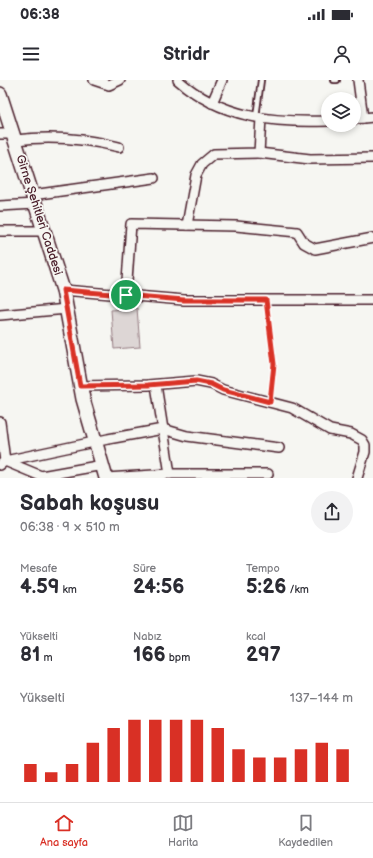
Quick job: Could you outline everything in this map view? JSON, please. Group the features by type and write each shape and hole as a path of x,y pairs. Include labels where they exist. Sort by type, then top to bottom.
{"street":[{"path":"94,80 109,85 120,80"},
{"path":"178,80 197,95 236,114 259,117 321,121"},
{"path":"212,103 222,80"},
{"path":"358,80 358,92"},
{"name":"Girne Şehitleri Caddesi","path":"0,94 9,136 34,199 63,290 80,386 105,474"},
{"path":"259,117 259,153"},
{"path":"361,119 373,117"},
{"path":"9,136 74,138 118,147"},
{"path":"187,225 196,175 206,160 214,154 259,153 310,159 373,158"},
{"path":"0,206 154,178"},
{"path":"126,295 131,224 236,226 297,232 304,243 315,249 373,238"},
{"path":"0,231 45,231"},
{"path":"63,290 184,300 373,300"},
{"path":"0,315 67,309"},
{"path":"80,386 156,385 188,381 204,382 223,390 292,408 330,430 351,434 362,440 365,449 357,478"},
{"path":"156,385 170,474"},
{"path":"0,422 2,463"},
{"path":"2,463 96,443 108,439 163,429 187,436 279,448"},
{"path":"2,463 41,477 105,474 268,474"}],"lane":[{"path":"259,117 261,80"}],"path":[{"path":"266,300 274,360 273,384 270,402"}],"shaded area":[{"path":"137,308 140,347 114,349 111,310"}],"route":[{"path":"63,290 126,295 184,300 266,300 274,355 273,384 270,402 223,390 211,384 196,381 148,385 80,386 63,290"}]}
